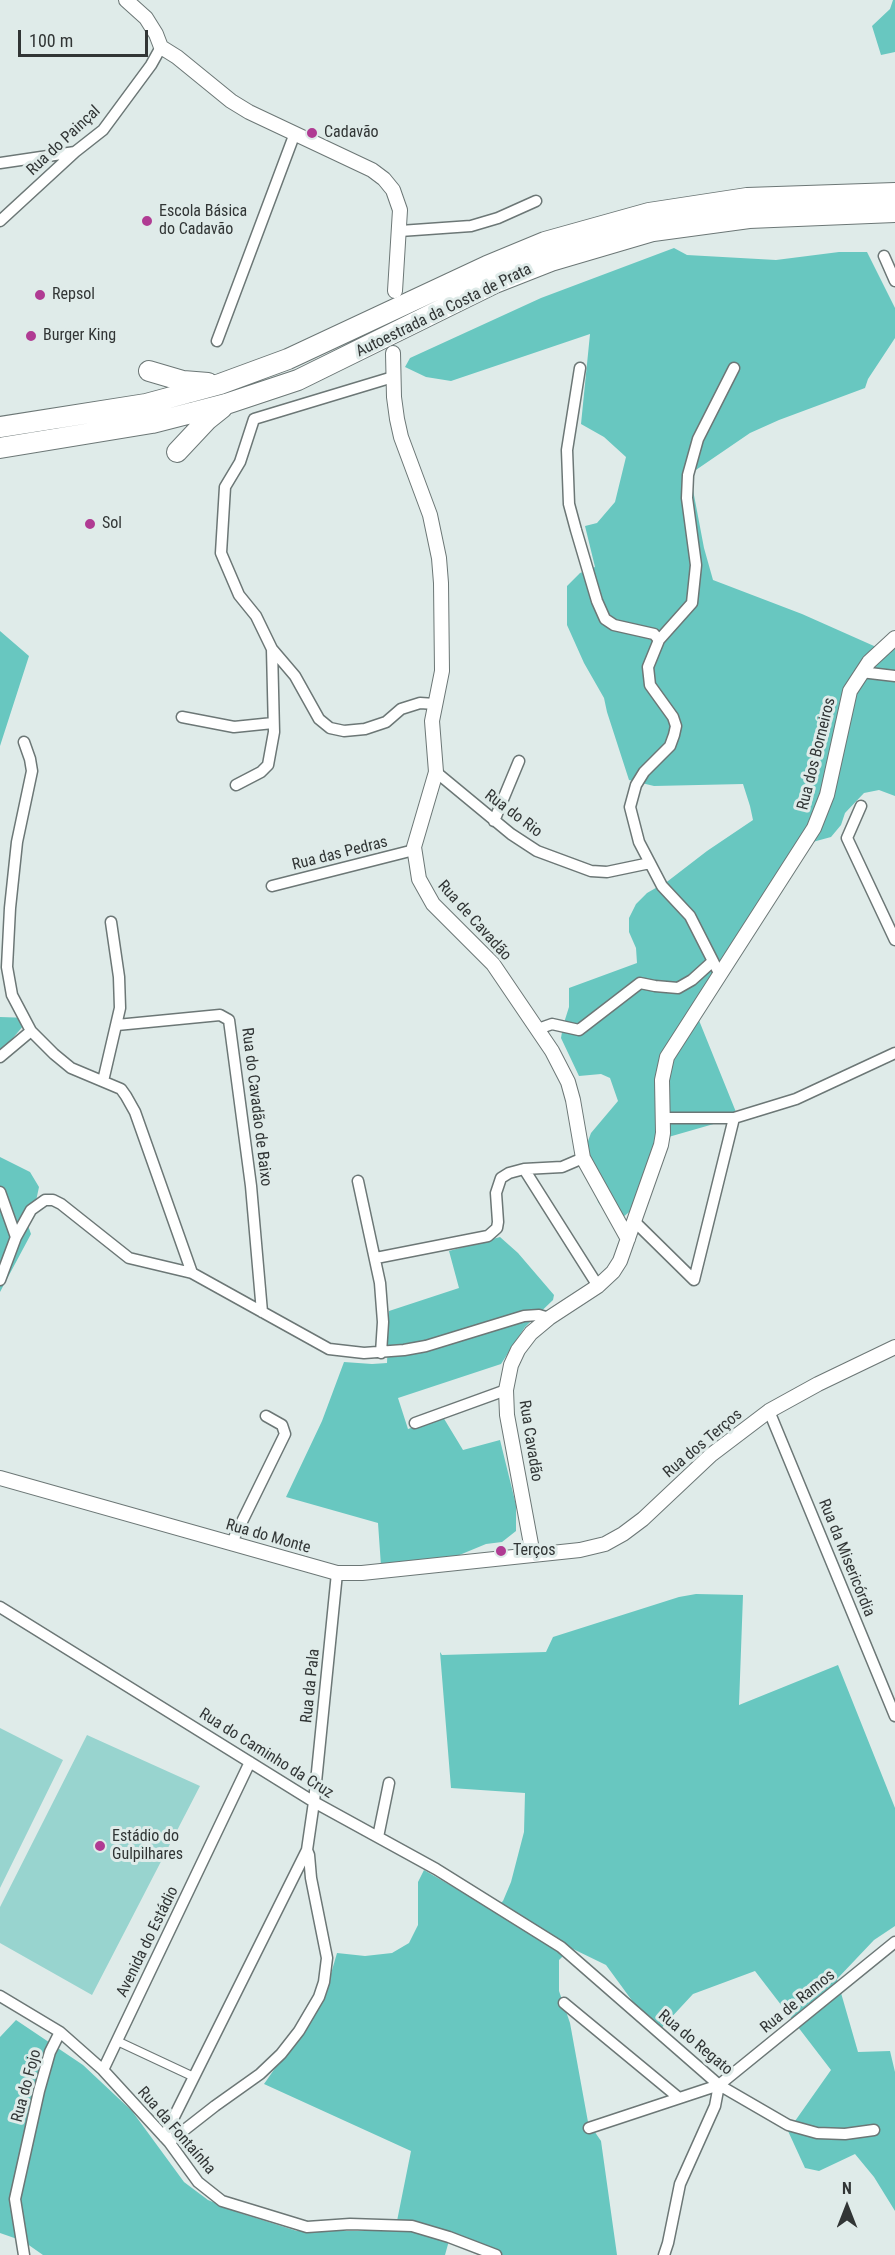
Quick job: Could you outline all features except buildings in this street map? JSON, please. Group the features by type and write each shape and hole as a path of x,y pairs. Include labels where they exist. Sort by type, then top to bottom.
{"highway":[{"name":"Autoestrada da Costa de Prata","path":"0,427 146,404 220,384 288,359 487,266 545,242 649,213 747,198 895,193"},
{"name":"Autoestrada da Costa de Prata","path":"0,448 152,423 226,404 298,380 495,283 551,261 653,231 749,218 895,212"},
{"path":"149,371 183,381 220,384"},
{"path":"177,452 207,420 226,404"}],"street":[{"path":"126,0 152,26 161,47 177,57 231,101 249,112 372,170 384,179 393,190 400,210 395,291"},
{"name":"Rua do Painçal","path":"0,221 75,152 103,130 151,65 161,47"},
{"path":"217,341 295,134"},
{"path":"0,163 75,152"},
{"path":"400,231 471,226 498,218 537,201"},
{"path":"884,256 895,282"},
{"name":"Rua de Cavadão","path":"393,353 395,408 401,437 428,507 439,558 443,658 432,721 436,772 414,850 418,879 433,904 493,964 556,1058 568,1082 573,1100 583,1158 628,1239"},
{"path":"580,368 567,450 568,504 597,601 605,619 614,625 654,634 659,640"},
{"path":"720,975 690,916 662,886 639,842 630,807 636,785 644,772 670,746 676,726 674,717 650,685 648,667 659,640 692,603 696,566 687,498 688,476 698,439 734,368"},
{"path":"393,377 255,419 240,462 225,486 220,553 238,595 256,616 272,649 295,676 319,718 330,728 344,731 365,729 386,722 401,709 420,702 435,704"},
{"name":"Rua dos Borneiros","path":"662,1118 662,1080 667,1057 814,828 827,795 846,702 861,672 895,638"},
{"path":"236,784 266,768 274,732 272,649"},
{"path":"861,672 895,676"},
{"path":"182,717 234,727 273,723"},
{"path":"24,742 30,759 32,778 17,842 7,967 12,994 31,1031 71,1068 121,1089 135,1112 192,1273"},
{"path":"494,821 519,761"},
{"name":"Rua do Rio","path":"436,772 494,821 537,851 591,872 608,872 650,863"},
{"path":"861,806 847,837 895,940"},
{"name":"Rua das Pedras","path":"272,886 414,850"},
{"path":"102,1081 117,1025 121,994 111,922"},
{"path":"538,1029 552,1024 579,1030 640,983 678,988 692,980 713,961"},
{"name":"Rua do Cavadão de Baixo","path":"117,1025 220,1015 230,1020 251,1186 262,1312"},
{"path":"0,1058 31,1031"},
{"path":"662,1118 734,1118 796,1098 895,1053"},
{"name":"Rua Cavadão","path":"533,1554 510,1431 506,1390 511,1365 518,1350 531,1333 549,1318 598,1286 613,1272 624,1251 661,1145 662,1118"},
{"path":"634,1221 694,1280 734,1118"},
{"path":"376,1258 488,1236 497,1228 496,1193 501,1178 509,1173 525,1169 562,1167 583,1158"},
{"path":"525,1169 598,1286"},
{"path":"357,1181 376,1258 382,1296 381,1353"},
{"path":"0,1192 16,1237"},
{"path":"0,1280 16,1237 31,1210 45,1200 53,1200 129,1258 192,1273 329,1349 347,1353 381,1353 426,1346 524,1316 539,1315 549,1318"},
{"name":"Rua dos Terços","path":"533,1554 580,1550 605,1544 623,1534 643,1519 711,1455 769,1412 818,1384 895,1347"},
{"path":"415,1423 506,1390"},
{"name":"Rua da Misericórdia","path":"769,1412 895,1716"},
{"path":"231,1544 284,1438 284,1428 266,1416"},
{"name":"Rua do Monte","path":"0,1478 337,1573 363,1573 533,1554"},
{"name":"Rua da Pala","path":"307,1850 337,1573"},
{"name":"Rua do Caminho da Cruz","path":"0,1607 314,1802 436,1869 519,1921"},
{"name":"Avenida do Estádio","path":"103,2070 250,1762"},
{"path":"378,1837 389,1784"},
{"path":"166,2139 194,2077 307,1850"},
{"path":"166,2139 271,2064 299,2031 319,1997 324,1982 327,1958 307,1850"},
{"name":"Rua do Regato","path":"519,1921 561,1947 719,2085 788,2125 816,2133 845,2134 874,2130"},
{"name":"Rua de Ramos","path":"719,2085 895,1942"},
{"name":"Rua da Fontaínha","path":"0,1995 60,2032 103,2070 166,2139 198,2182 222,2201 308,2227 350,2224 412,2226 449,2236 496,2255"},
{"path":"564,2003 679,2098"},
{"name":"Rua do Fojo","path":"24,2255 15,2199 39,2091 50,2052 60,2032"},
{"path":"117,2041 194,2077"},
{"path":"589,2128 719,2085 715,2106 680,2184 664,2255"}],"shaded area":[{"path":"895,0 895,52 881,55 872,26 890,9"},
{"path":"674,248 687,255 776,260 839,252 867,252 895,308 895,338 868,379 865,388 750,433 690,474 704,548 713,580 802,614 883,650 895,642 895,796 879,790 864,793 845,813 841,825 831,837 798,846 694,1008 738,1117 665,1138 634,1208 622,1218 610,1219 598,1202 584,1152 591,1133 618,1101 610,1078 601,1074 579,1076 561,1038 569,1007 569,988 637,963 636,948 629,932 629,918 636,904 647,893 668,881 753,820 750,806 743,784 654,786 629,780 604,698 584,663 567,625 567,586 580,573 595,567 585,526 597,523 615,502 626,457 604,437 581,424 590,334 451,381 426,377 405,367 410,358 541,298"},
{"path":"0,631 29,656 0,746"},
{"path":"0,1017 30,1018 0,1053"},
{"path":"0,1157 30,1172 39,1187 36,1201 25,1217 31,1234 0,1292"},
{"path":"500,1237 518,1253 554,1295 553,1300 525,1327 501,1364 398,1398 408,1429 443,1417 463,1450 500,1440 516,1505 516,1531 502,1542 486,1544 457,1556 381,1566 378,1523 286,1497 322,1421 344,1362 387,1363 389,1311 459,1288 449,1251"},
{"path":"696,1594 743,1595 739,1705 838,1665 895,1808 895,1926 874,1940 837,1979 858,2052 890,2051 895,2072 895,2211 874,2177 855,2154 819,2171 805,2168 788,2131 831,2070 755,1971 693,1994 655,2035 606,1965 571,1948 559,1960 559,1991 570,2023 588,2122 601,2141 617,2255 492,2255 450,2237 445,2255 43,2255 23,2241 0,2233 0,2037 16,2020 83,2065 132,2111 184,2182 208,2200 297,2231 395,2231 411,2151 264,2084 324,1998 337,1953 365,1956 392,1953 409,1943 418,1925 418,1882 424,1870 493,1910 503,1901 511,1882 524,1832 525,1793 451,1788 440,1652 442,1655 546,1652 553,1637 679,1597"},
{"path":"0,1728 63,1760 0,1888"},
{"name":"Estádio do Gulpilhares","path":"87,1735 200,1786 92,1995 0,1943 0,1907"}],"place":[{"name":"Cadavão","path":"312,133"},
{"name":"Escola Básica do Cadavão","path":"147,221"},
{"name":"Repsol","path":"40,295"},
{"name":"Burger King","path":"31,336"},
{"name":"Sol","path":"90,524"},
{"name":"Terços","path":"501,1551"},
{"name":"Estádio do Gulpilhares","path":"100,1846"}]}
